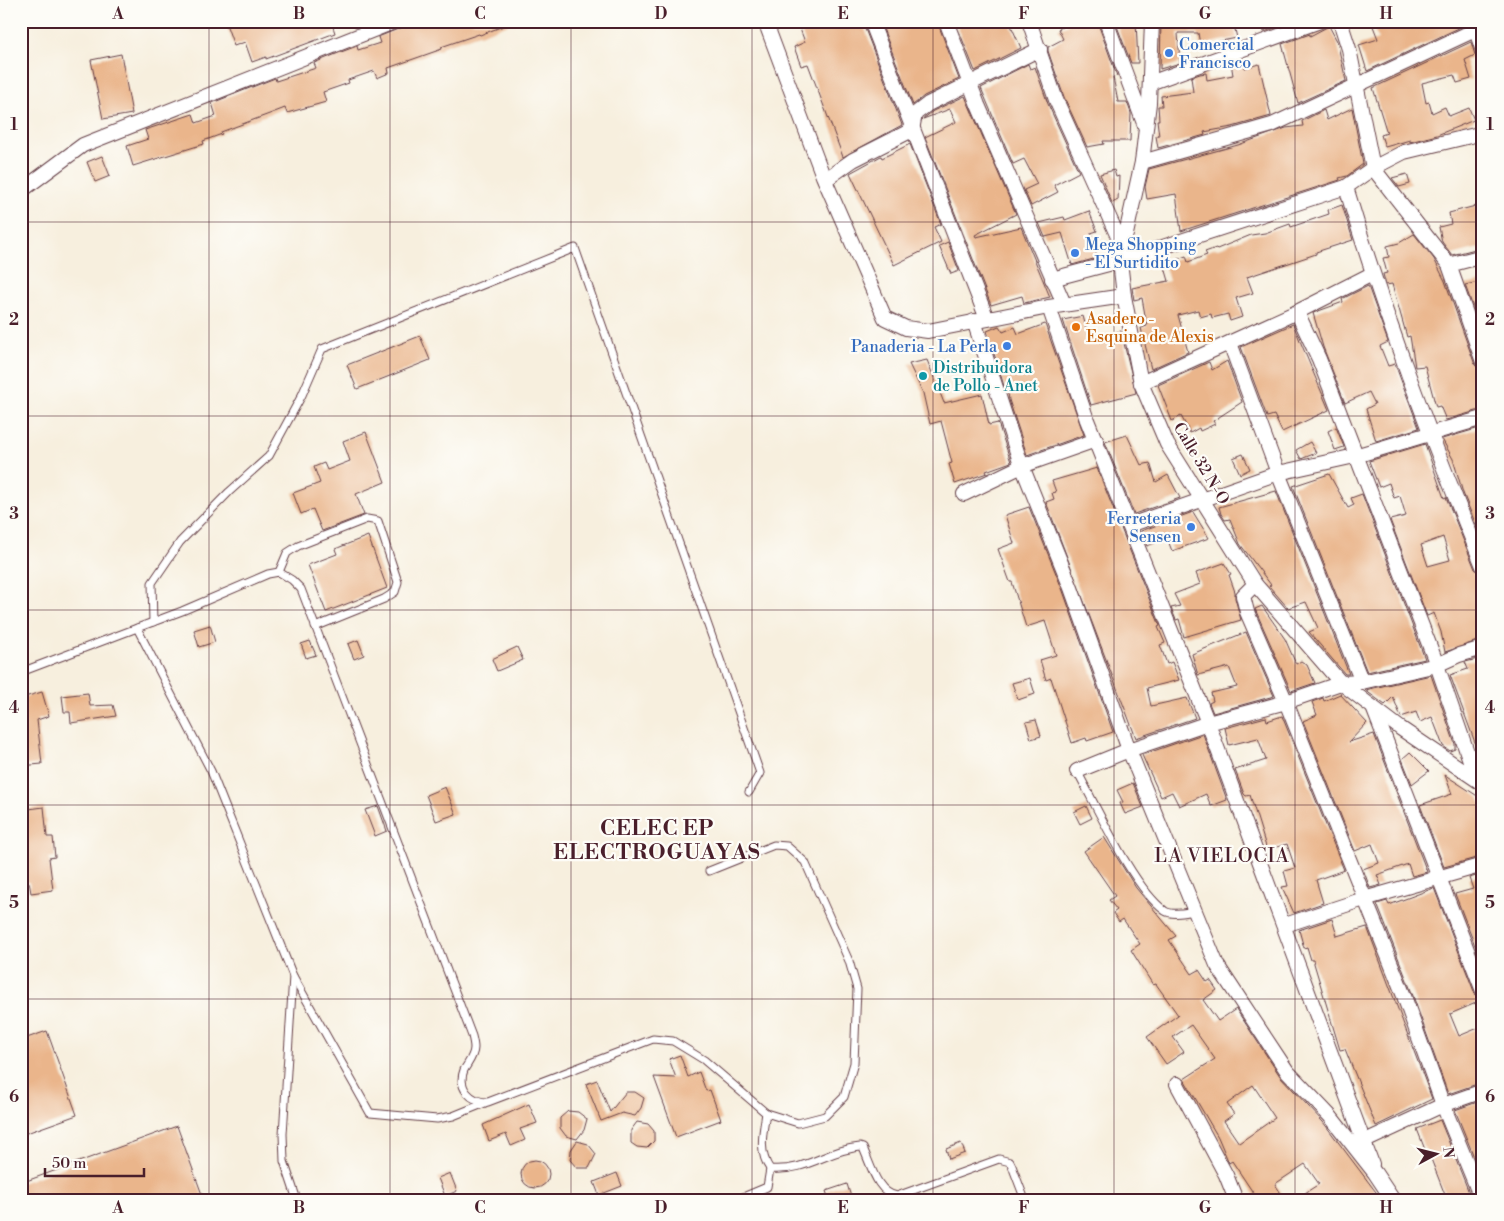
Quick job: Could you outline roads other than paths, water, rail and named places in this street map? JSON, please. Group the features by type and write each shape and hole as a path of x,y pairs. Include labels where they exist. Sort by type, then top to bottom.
{"street":[{"path":"21,191 83,145 395,21"},
{"path":"765,21 825,180 886,318 906,328 928,331 1064,304 1124,296"},
{"path":"870,21 912,130 980,320 1022,466 1071,588 1129,750 1217,965 1287,1071 1330,1116 1375,1173 1393,1200"},
{"path":"946,21 1064,304"},
{"path":"1029,21 1056,100 1119,239 1120,262"},
{"path":"1106,21 1146,128"},
{"name":"Calle 32 N-O","path":"1152,21 1150,83 1142,162 1120,262 1124,296 1141,383 1167,444 1204,500 1254,584 1341,683 1374,709 1479,781"},
{"path":"1150,83 1320,21"},
{"path":"1340,21 1350,49 1373,168 1449,264 1483,362"},
{"path":"1142,162 1272,125 1474,26 1483,51"},
{"path":"912,130 914,114 928,104 1040,49"},
{"path":"825,180 853,160 912,130"},
{"path":"1052,279 1120,262 1346,186 1373,168 1404,152 1483,133"},
{"path":"1346,186 1372,274 1430,436 1483,566"},
{"path":"1449,264 1483,256"},
{"path":"1141,383 1297,312 1372,274"},
{"path":"1049,307 1096,440 1208,723 1285,925 1366,1141 1375,1173"},
{"path":"1297,312 1320,359 1355,456 1437,665 1479,781"},
{"path":"1230,343 1278,473 1362,682"},
{"path":"1130,525 1278,473 1355,456 1430,436 1483,418"},
{"path":"964,494 1022,466 1096,440"},
{"path":"1254,584 1243,596 1247,612 1286,702 1404,996 1444,1105 1482,1200"},
{"path":"1077,771 1129,750 1208,723 1286,702 1341,683 1362,682 1437,665 1459,655 1483,648"},
{"path":"1374,709 1483,992"},
{"path":"1285,925 1364,899 1483,865"},
{"path":"1177,1084 1226,1175 1236,1200"},
{"path":"1366,1141 1444,1105 1483,1091"}],"lane":[{"path":"153,622 152,583 180,542 269,456 302,395 322,349 575,248 760,773 749,792"},
{"path":"21,672 279,572 287,553 298,546 367,519 378,521 398,582 396,592 384,599 315,628"},
{"path":"279,572 292,580 301,589 472,1036 475,1049 463,1072 464,1087 469,1097 479,1102 488,1102"},
{"path":"137,628 211,771 293,976 370,1113 437,1119 453,1116 653,1039 673,1041 704,1060 766,1113 798,1123 825,1116 844,1097 854,1063 857,989 848,961 805,862 787,846 774,845 709,871"},
{"path":"1077,771 1115,842 1140,882 1154,899 1166,912 1173,914 1195,911"},
{"path":"293,976 283,1134 284,1161 297,1200"},
{"path":"736,1200 767,1187 770,1169 764,1161 762,1137 766,1113"},
{"path":"770,1169 794,1169 835,1153 860,1147 863,1148 881,1188 890,1195 896,1196 999,1159 1010,1162 1025,1200"}],"place":[{"name":"Comercial Francisco","path":"1169,53"},
{"name":"Mega Shopping - El Surtidito","path":"1075,253"},
{"name":"Asadero - Esquina de Alexis","path":"1076,327"},
{"name":"Panaderia - La Perla","path":"1007,346"},
{"name":"Distribuidora de Pollo - Anet","path":"923,376"},
{"name":"Ferreteria Sensen","path":"1191,527"}],"district":[{"name":"CELEC EP ELECTROGUAYAS","path":"657,840"},
{"name":"LA VIELOCIA","path":"1222,855"}]}
